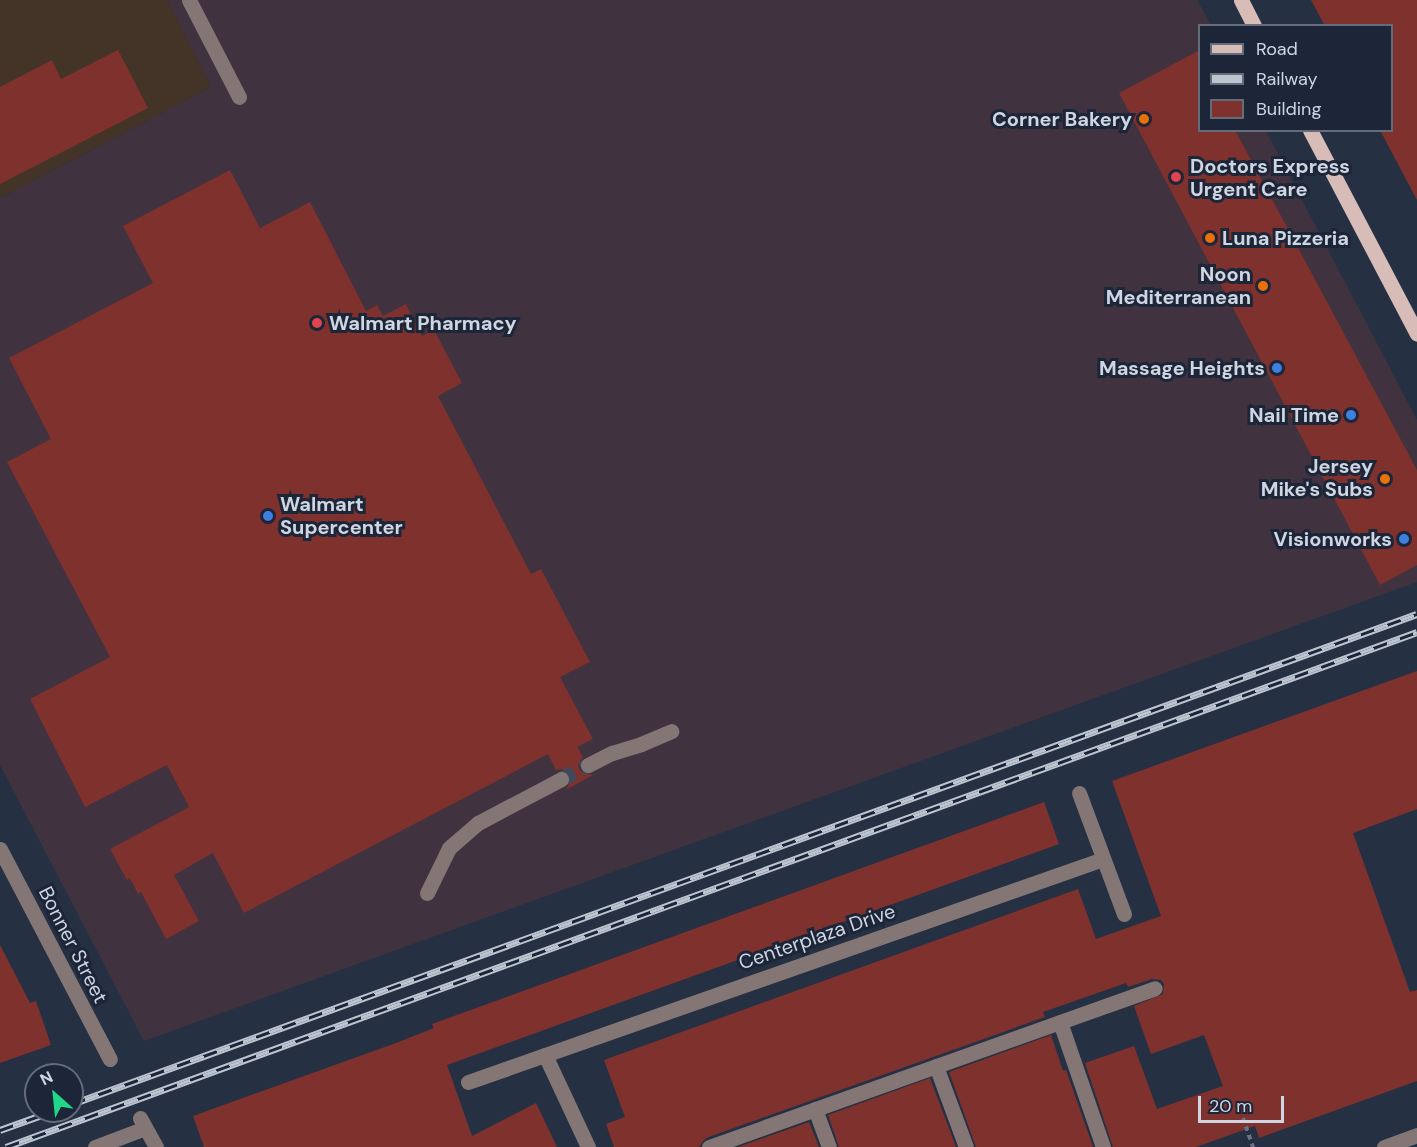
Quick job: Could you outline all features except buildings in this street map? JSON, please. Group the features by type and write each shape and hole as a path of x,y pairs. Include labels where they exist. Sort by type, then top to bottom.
{"main road":[{"path":"1241,0 1253,24"},
{"path":"1311,132 1417,334"}],"street":[{"path":"189,0 239,97"},
{"path":"588,765 612,753 671,731"},
{"path":"427,893 449,848 456,841 478,823 561,780"},
{"path":"1079,793 1124,914"},
{"name":"Bonner Street","path":"0,849 110,1059"},
{"name":"Centerplaza Drive","path":"468,1082 1103,859"},
{"path":"709,1147 1155,988"},
{"path":"1060,1022 1103,1147"},
{"path":"545,1055 588,1147"},
{"path":"936,1066 966,1147"},
{"path":"815,1109 829,1147"},
{"path":"95,1147 143,1123 156,1147"},
{"path":"1384,1147 1417,1135"}],"path":[{"path":"1243,1118 1253,1147"}],"shaded area":[{"path":"0,0 167,0 211,87 0,198"},
{"path":"167,0 1197,0 1210,24 1198,24 1198,132 1267,132 1417,420 1417,582 144,1041 0,765 0,198 211,87"}],"tunnel":[{"path":"561,779 588,765"}],"railway":[{"path":"84,1100 1417,614"},
{"path":"6,1147 1417,632"},
{"path":"0,1130 24,1121"}],"place":[{"name":"Corner Bakery","path":"1144,119"},
{"name":"Doctors Express Urgent Care","path":"1176,177"},
{"name":"Luna Pizzeria","path":"1210,238"},
{"name":"Noon Mediterranean","path":"1263,286"},
{"name":"Walmart Pharmacy","path":"317,323"},
{"name":"Massage Heights","path":"1277,368"},
{"name":"Nail Time","path":"1351,415"},
{"name":"Jersey Mike's Subs","path":"1385,479"},
{"name":"Walmart Supercenter","path":"268,516"},
{"name":"Visionworks","path":"1404,539"}]}
